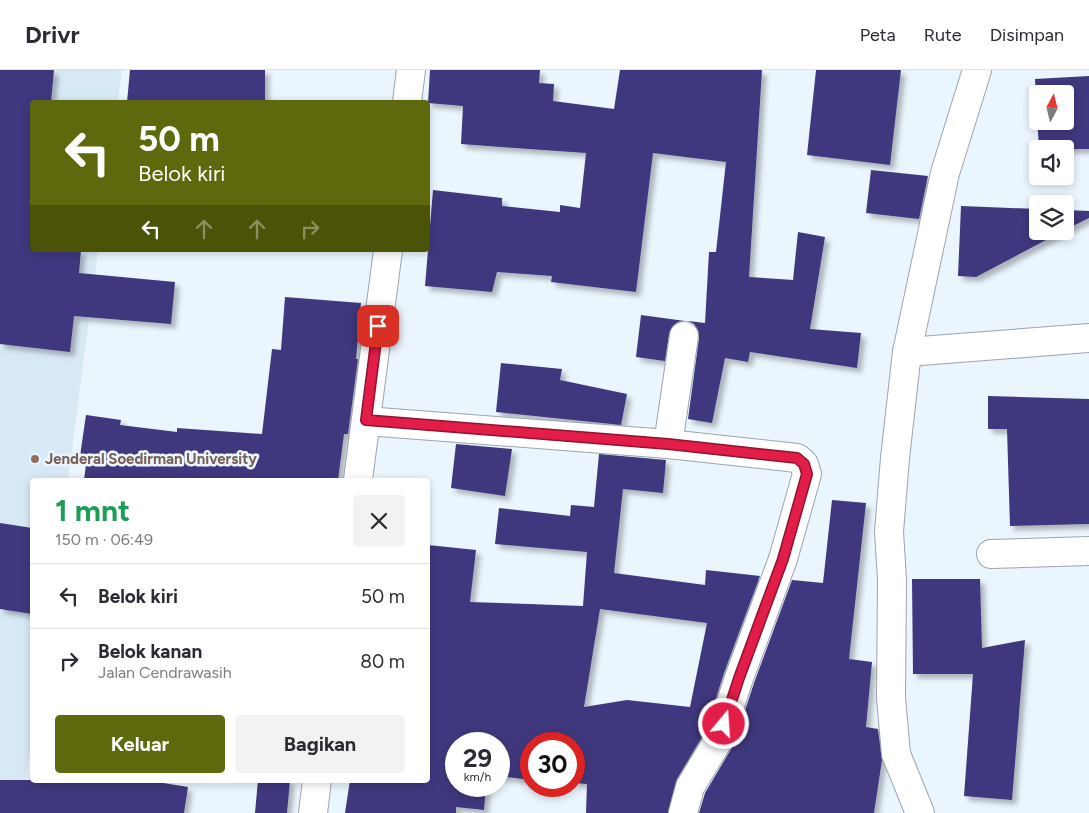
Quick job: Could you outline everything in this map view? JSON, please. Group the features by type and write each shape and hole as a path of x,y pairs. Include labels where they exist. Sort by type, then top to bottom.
{"street":[{"path":"407,100 411,70"},
{"path":"920,813 896,754 891,698 892,579 889,532 899,408 907,352 945,174 977,70"},
{"path":"358,478 388,252"},
{"path":"668,444 684,336"},
{"path":"907,352 1089,338"},
{"path":"366,420 668,444 797,458 804,464 807,474 783,559 739,678 719,739 690,787 683,813"},
{"path":"991,554 1089,551"},
{"path":"313,813 317,783"}],"shaded area":[{"name":"Jenderal Soedirman University","path":"0,70 122,70 118,100 30,100 30,252 98,252 68,478 30,478 30,747 21,813 0,813"}],"building":[{"path":"0,70 54,70 51,100 30,100 30,252 81,252 79,273 175,282 171,324 74,316 70,352 0,344"},
{"path":"130,70 265,70 265,100 127,100"},
{"path":"430,70 540,70 539,83 554,84 553,101 614,109 620,70 762,70 749,277 793,280 798,232 825,237 810,329 861,333 857,368 750,352 748,362 725,358 712,423 688,419 699,338 698,330 694,324 688,321 705,323 709,252 716,252 726,162 653,153 636,292 551,282 552,276 497,272 492,292 425,286 428,252 430,252 433,190 502,198 502,206 560,212 560,205 580,208 586,153 461,144 463,106 430,103 430,100 428,100"},
{"path":"816,70 901,70 890,165 807,155"},
{"path":"1089,76 1089,149 1074,149 1074,140 1038,140 1038,130 1074,130 1074,85 1035,85 1035,79"},
{"path":"871,170 928,176 919,219 866,213"},
{"path":"961,206 1029,209 1029,240 1046,240 976,277 958,276"},
{"path":"1074,210 1089,211 1089,218 1074,226"},
{"path":"285,297 361,303 356,359 358,359 348,434 344,434 338,478 84,478 87,457 80,456 86,415 121,420 120,425 177,432 177,428 262,434 272,349 281,350"},
{"path":"641,315 685,321 678,322 672,327 669,334 665,361 636,357"},
{"path":"501,363 562,369 560,380 627,394 621,425 496,412"},
{"path":"988,396 1089,399 1089,524 1010,526 1007,429 988,429"},
{"path":"456,444 512,449 505,496 451,488"},
{"path":"599,454 666,460 663,493 623,489 614,573 705,585 706,570 760,576 724,673 705,732 677,779 668,813 586,813 585,732 520,732 520,779 510,777 510,732 445,732 445,797 485,797 484,810 456,807 456,813 345,813 350,783 430,783 430,545 476,550 470,602 583,606 587,552 495,544 499,508 570,516 571,505 594,507","holes":["600,609 707,623 690,707 627,700 584,707"]},
{"path":"832,500 866,503 849,659 872,662 866,727 878,729 882,760 874,813 699,813 705,793 734,744 792,580 823,583"},
{"path":"0,523 30,528 30,614 0,609"},
{"path":"912,579 980,579 982,648 1025,640 1012,800 964,796 973,674 913,674"},
{"path":"0,780 30,780 30,783 163,783 188,787 184,813 0,813"},
{"path":"258,783 290,783 287,813 255,813"}],"place":[{"name":"Jenderal Soedirman University","path":"35,459"}],"route":[{"path":"378,326 366,420 668,444 797,458 804,464 807,474 783,559 724,724"}]}
